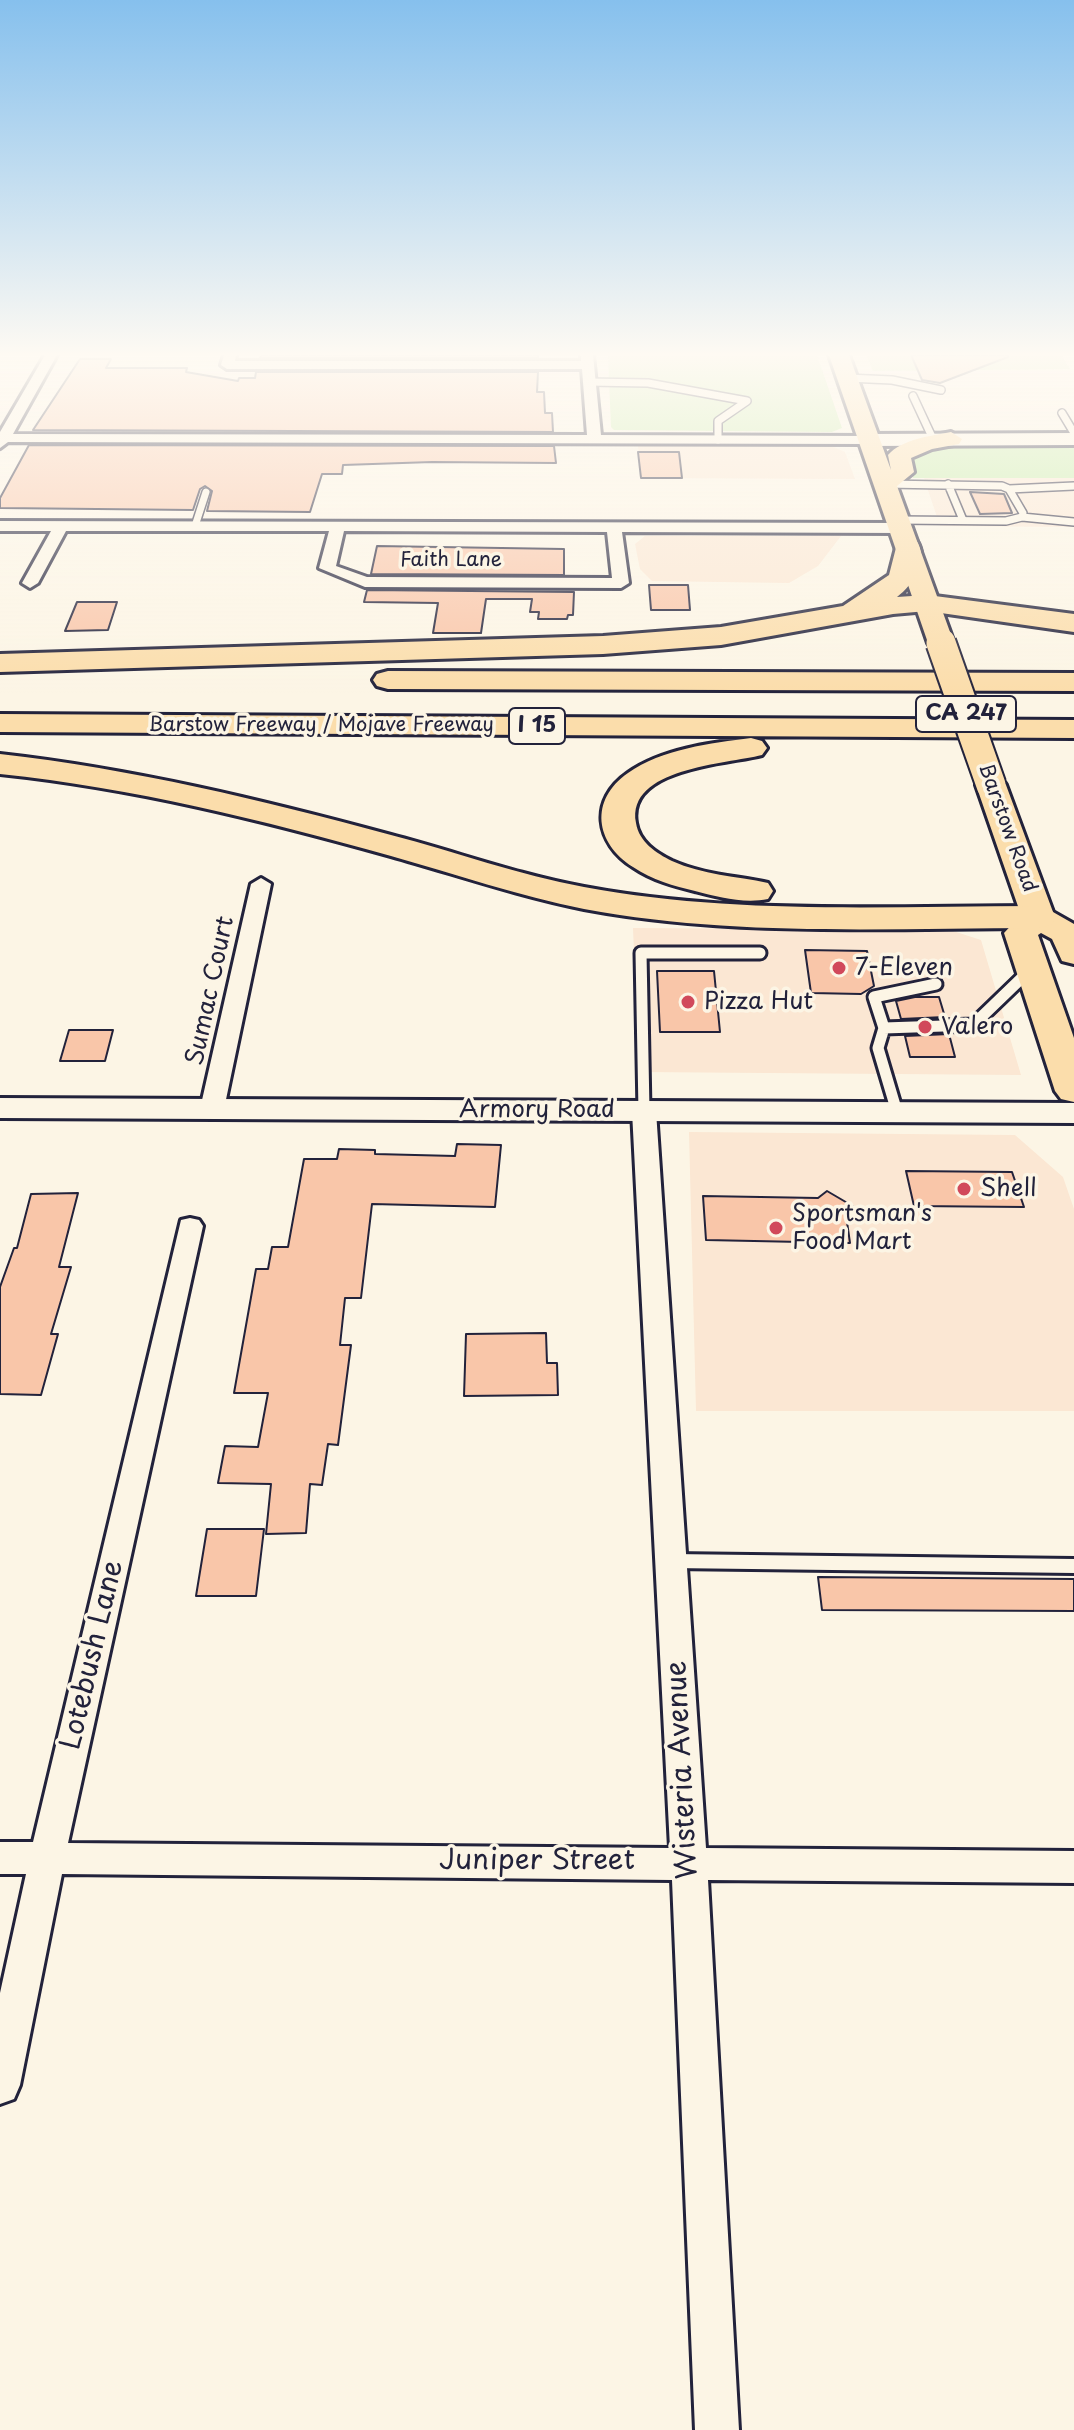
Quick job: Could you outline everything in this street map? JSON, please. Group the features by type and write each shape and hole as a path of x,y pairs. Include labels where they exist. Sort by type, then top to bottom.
{"highway":[{"path":"827,618 872,601 900,580 907,571 902,531"},
{"path":"0,663 603,645 721,636 927,603 1074,623"},
{"name":"Barstow Freeway / Mojave Freeway","path":"0,678 1074,682"},
{"name":"Barstow Freeway / Mojave Freeway","path":"0,723 1074,729"},
{"path":"1034,905 775,893 716,887 665,871 636,852 620,832 618,812 624,793 642,777 667,765 728,750 805,744 1074,740"},
{"path":"0,764 71,772 190,793 606,902 753,915 1034,905"}],"main road":[{"name":"Barstow Road","path":"879,468 1034,905 1067,934 1074,954"},
{"path":"885,484 903,472 902,468"},
{"name":"Barstow Road","path":"1034,905 1021,933 1074,1091"}],"street":[{"path":"0,526 614,527 902,531"},
{"path":"30,583 61,526"},
{"name":"Faith Lane","path":"338,526 327,568 365,582 621,583 614,527"},
{"name":"Sumac Court","path":"212,1109 261,884"},
{"name":"Armory Road","path":"0,1108 1074,1113"},
{"name":"Wisteria Avenue","path":"644,1111 689,1863 717,2430"},
{"name":"Lotebush Lane","path":"0,2085 47,1858 190,1226"},
{"name":"Juniper Street","path":"0,1858 1074,1867"}],"lane":[{"path":"885,484 983,484 1009,489 1074,486"},
{"path":"948,484 963,520"},
{"path":"1009,489 1022,517"},
{"path":"195,526 206,492"},
{"path":"902,531 963,520 1006,521 1022,517 1074,522"},
{"path":"644,1111 641,953 760,953"},
{"path":"884,1028 973,1025 1033,968"},
{"path":"897,1112 878,1048 884,1028 874,997 936,984"},
{"path":"671,1561 1074,1566"}],"shaded area":[{"path":"640,468 851,468 855,479 641,478"},
{"path":"924,478 1074,478 1074,527 940,526"},
{"path":"645,536 841,536 818,566 789,583 652,581 640,569 635,544"},
{"path":"633,928 950,930 981,940 1021,1075 639,1072"},
{"path":"689,1132 1015,1135 1063,1177 1074,1209 1074,1411 696,1411"}],"green space":[{"path":"911,468 1074,468 1074,478 913,478"}],"building":[{"path":"16,468 343,468 342,474 322,474 310,512 207,511 212,491 205,486 200,489 193,510 0,508 0,498"},
{"path":"640,468 681,468 682,478 641,478"},
{"path":"970,492 1004,494 1012,513 980,514"},
{"path":"377,546 564,549 564,575 371,574"},
{"path":"649,585 688,585 690,610 651,610"},
{"path":"367,590 574,592 573,615 568,615 567,619 538,619 539,612 530,612 532,599 486,599 481,633 433,633 438,603 364,602"},
{"path":"77,602 117,602 108,630 65,631"},
{"name":"7-Eleven","path":"805,950 867,951 874,986 861,994 811,993"},
{"name":"Pizza Hut","path":"657,971 714,971 720,1032 660,1032"},
{"path":"939,997 945,1017 901,1019 896,1001"},
{"path":"69,1030 113,1030 105,1061 60,1061"},
{"path":"949,1034 955,1057 910,1057 905,1036"},
{"path":"457,1144 501,1145 495,1207 372,1204 361,1298 345,1298 340,1345 351,1345 338,1445 328,1444 322,1485 310,1484 306,1533 266,1534 271,1484 218,1483 225,1446 258,1447 268,1393 234,1393 256,1269 268,1269 272,1247 288,1247 304,1159 337,1159 339,1149 375,1150 375,1154 455,1156"},
{"name":"Shell","path":"906,1171 1012,1172 1024,1207 914,1206"},
{"name":"Sportsman's Food Mart","path":"827,1191 856,1208 846,1215 850,1243 706,1240 703,1196 818,1198"},
{"path":"78,1193 59,1267 71,1267 51,1334 58,1334 41,1395 0,1394 0,1287 14,1248 17,1248 31,1194"},
{"path":"546,1333 547,1363 557,1363 558,1395 464,1396 466,1334"},
{"path":"207,1529 264,1529 256,1596 196,1596"},
{"path":"818,1577 1074,1579 1074,1611 822,1610"}],"place":[{"name":"7-Eleven","path":"839,968"},
{"name":"Pizza Hut","path":"688,1002"},
{"name":"Valero","path":"925,1027"},
{"name":"Shell","path":"964,1189"},
{"name":"Sportsman's Food Mart","path":"776,1228"}]}
